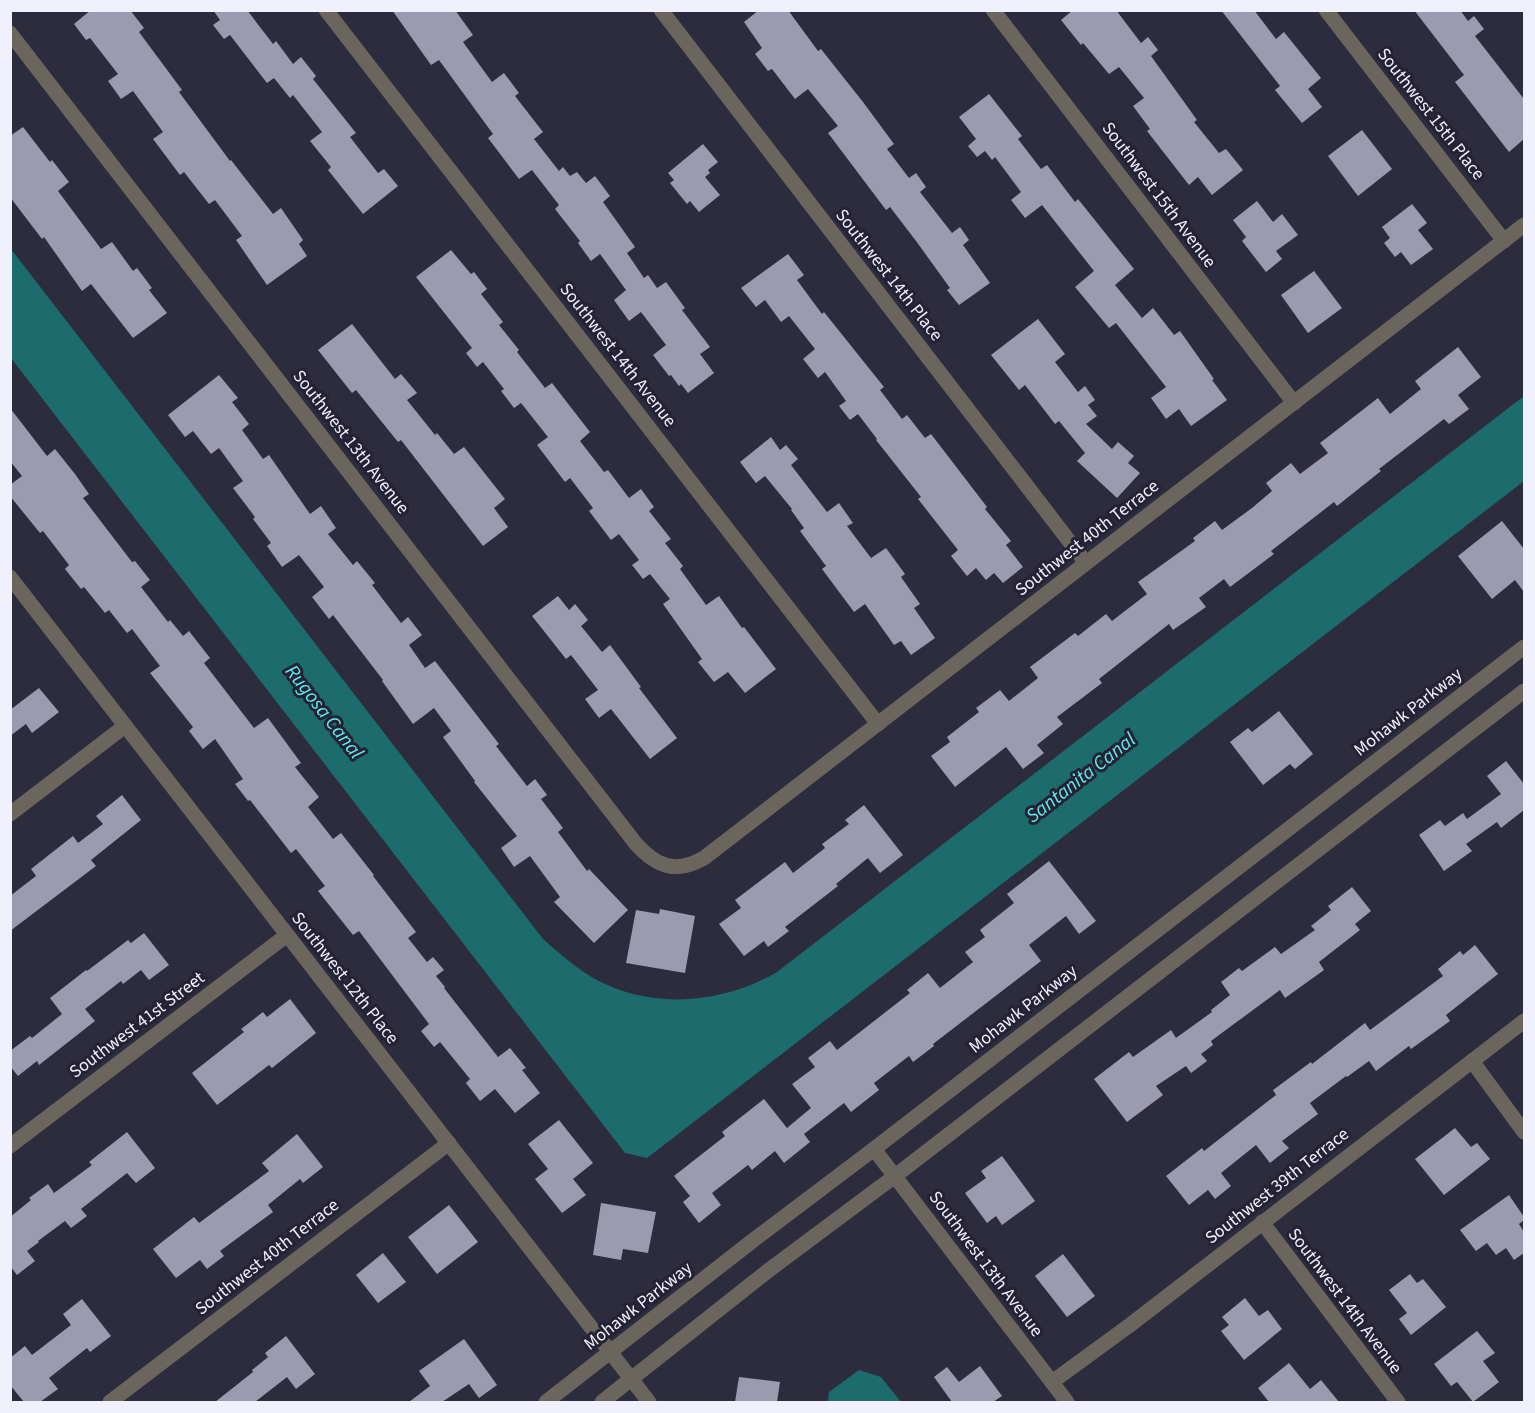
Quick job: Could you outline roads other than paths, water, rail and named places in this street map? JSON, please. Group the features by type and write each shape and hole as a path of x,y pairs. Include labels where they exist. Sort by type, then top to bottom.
{"street":[{"name":"Southwest 14th Avenue","path":"326,10 878,724"},
{"name":"Southwest 14th Place","path":"661,10 1086,563"},
{"name":"Southwest 15th Avenue","path":"993,10 1294,403"},
{"name":"Southwest 15th Place","path":"1326,10 1504,241"},
{"name":"Southwest 13th Avenue","path":"10,33 636,844 650,858 667,867"},
{"name":"Southwest 40th Terrace","path":"667,867 685,866 704,858 1524,225"},
{"name":"Southwest 12th Place","path":"10,577 649,1402"},
{"name":"Mohawk Parkway","path":"546,1402 1524,647"},
{"path":"602,1402 769,1270 895,1176 1524,691"},
{"path":"10,814 125,726"},
{"name":"Southwest 41st Street","path":"10,1146 287,935"},
{"name":"Southwest 39th Terrace","path":"1052,1382 1130,1325 1524,1021"},
{"path":"1472,1061 1524,1131"},
{"name":"Southwest 40th Terrace","path":"110,1402 449,1143"},
{"name":"Southwest 13th Avenue","path":"874,1149 1067,1402"},
{"name":"Southwest 14th Avenue","path":"1262,1222 1398,1402"}],"water":[{"path":"11,249 543,939 595,979 617,989 663,999 687,999 734,991 777,972 1524,396 1524,481 647,1158 625,1153 11,358"},
{"path":"859,1370 881,1377 901,1402 828,1402 829,1392"}],"water label":[{"name":"Rugosa Canal","path":"324,712"},
{"name":"Santanita Canal","path":"1081,778"}]}
